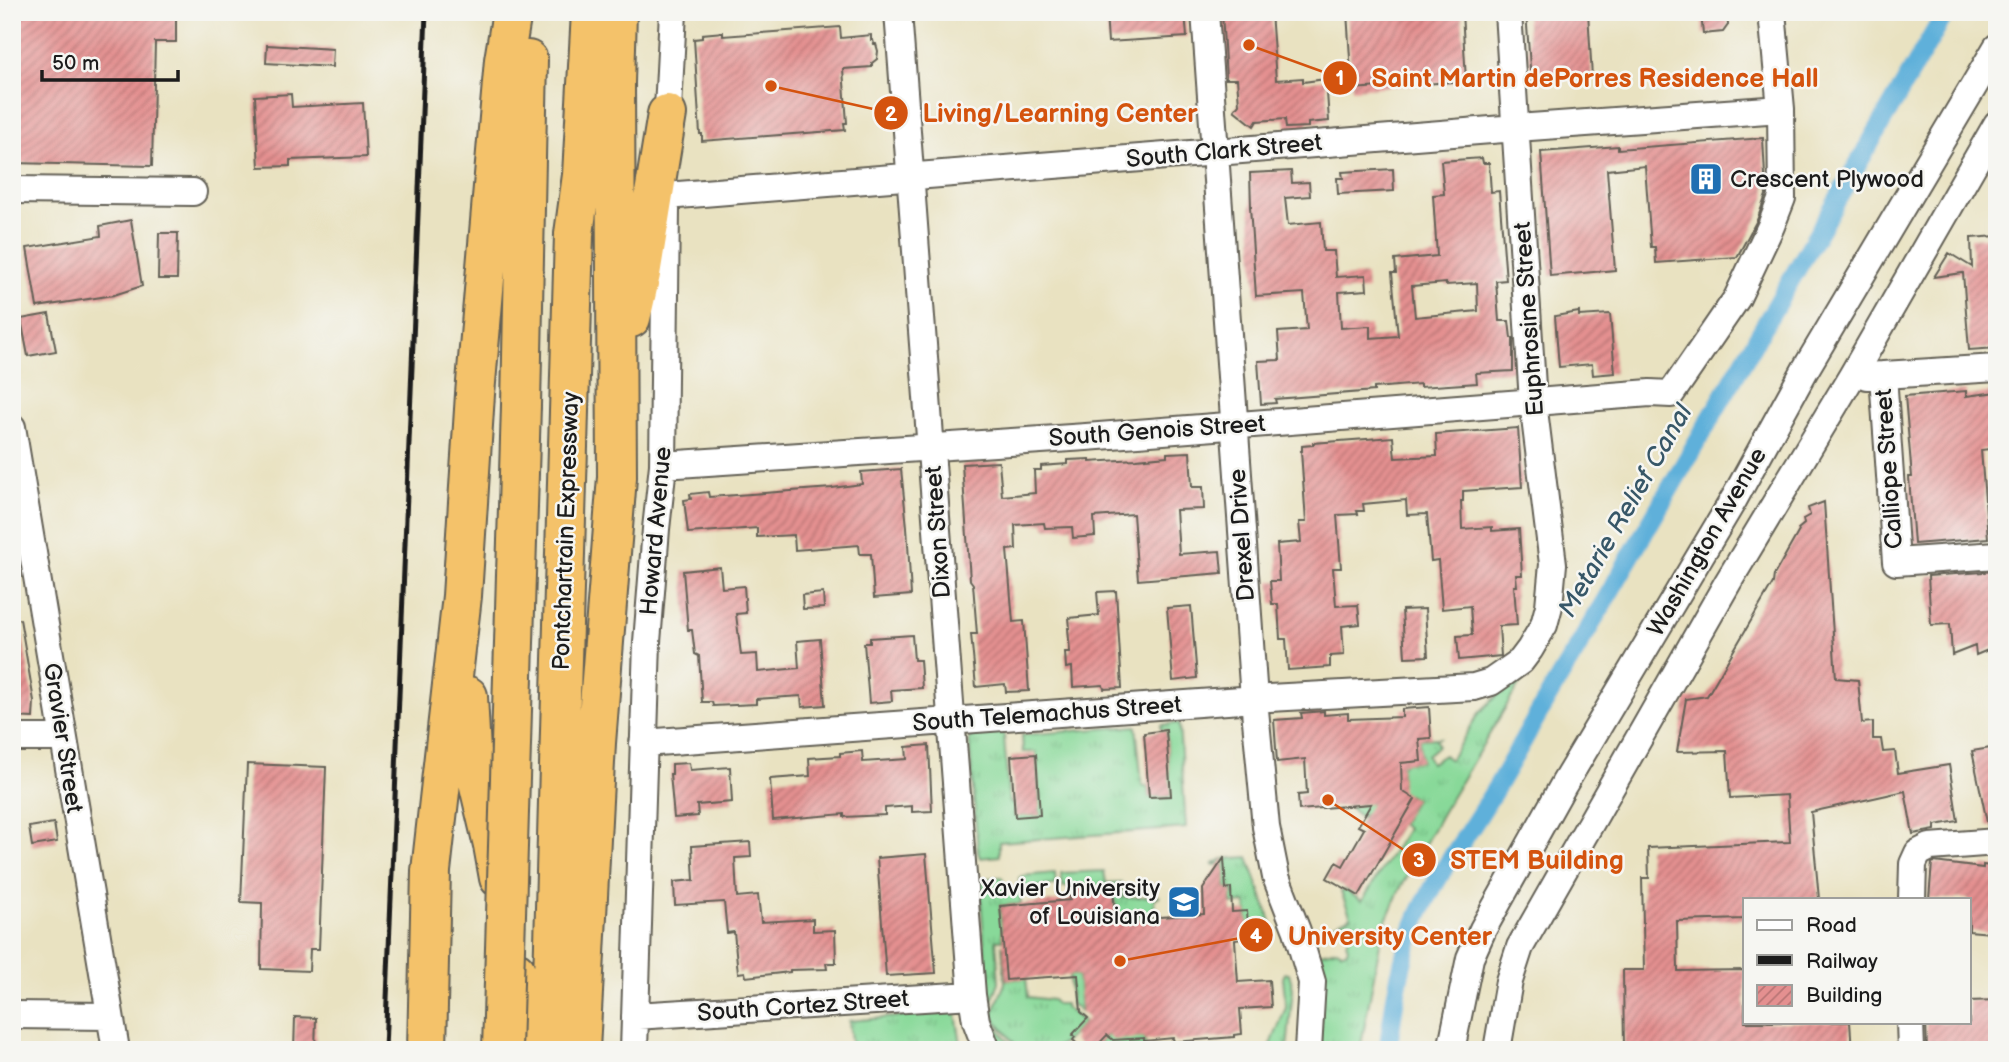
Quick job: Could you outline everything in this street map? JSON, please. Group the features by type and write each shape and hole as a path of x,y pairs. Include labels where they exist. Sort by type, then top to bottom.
{"highway":[{"path":"427,1050 431,871 462,596 504,60 512,12"},
{"name":"Pontchartrain Expressway","path":"502,1050 529,12"},
{"name":"Pontchartrain Expressway","path":"551,1050 575,234 582,175 591,12"},
{"path":"580,1050 596,743 617,477 617,12"},
{"path":"617,374 642,274 667,114"},
{"path":"462,596 471,752 494,845 522,1005 523,1050"},
{"path":"587,918 599,1007 599,1050"}],"street":[{"name":"Howard Avenue","path":"634,1050 648,629 663,465 667,114 673,12"},
{"name":"Dixon Street","path":"898,12 972,995 976,1021 987,1050"},
{"name":"Drexel Drive","path":"1205,12 1254,699 1266,827 1276,877 1298,934 1311,982 1308,1050"},
{"name":"Euphrosine Street","path":"1508,12 1533,402 1553,564 1549,606 1544,625"},
{"path":"1772,12 1781,109"},
{"name":"Washington Avenue","path":"1451,1050 1470,958 1483,929 1564,784 1734,499 1805,370 1917,182 1993,64"},
{"name":"South Clark Street","path":"666,196 1781,109"},
{"name":"South Genois Street","path":"663,465 1235,426 1650,393 1671,394 1737,298 1782,198 1781,109"},
{"name":"Washington Avenue","path":"1497,1050 1509,981 1520,947 1765,519 1852,376 1997,124"},
{"path":"1917,182 1951,203"},
{"path":"12,190 192,192"},
{"path":"1852,376 1997,369"},
{"name":"Calliope Street","path":"1883,375 1896,562 1997,555"},
{"name":"Gravier Street","path":"12,426 15,465 116,1050"},
{"path":"1734,499 1765,519"},
{"name":"South Telemachus Street","path":"643,743 1254,699 1474,687 1491,682 1521,661 1544,625"},
{"path":"12,738 63,738"},
{"path":"1564,784 1601,806"},
{"path":"1912,898 1913,864 1918,853 1930,847 1997,842"},
{"name":"South Cortez Street","path":"635,1016 972,995"},
{"path":"12,1015 109,1016"},
{"path":"1910,1024 1912,1050"}],"green space":[{"path":"1537,655 1442,813 1399,891 1383,927 1360,1050 1319,1050 1316,954 1337,949 1347,951 1348,928 1337,927 1335,924 1351,917 1341,892 1345,890 1362,901 1407,829 1401,824 1415,799 1405,793 1361,818 1347,805 1362,804 1401,783 1401,766 1406,762 1421,761 1419,739 1439,738 1436,740 1438,746 1427,755 1431,763 1444,755 1450,760 1480,712 1500,693 1513,686"},
{"path":"1179,723 1186,828 999,842 999,856 980,858 969,738 971,731 1002,731 1008,793 1010,802 1014,804 1015,816 1040,815 1036,752 1023,752 1022,735 1136,726 1142,785 1148,787 1149,797 1170,796 1166,731 1161,731 1161,725"},
{"path":"1248,857 1271,922 1270,940 1263,944 1249,938 1246,903 1232,904 1231,896 1234,891 1231,891 1231,888 1226,889 1224,864 1212,865 1223,859"},
{"path":"1104,871 1106,883 1121,882 1123,898 1160,896 1154,899 1155,918 1116,920 1113,890 1097,891 1096,885 1063,887 1061,873"},
{"path":"1055,873 1056,885 1019,888 1019,878 1022,876"},
{"path":"1001,877 1004,892 1019,890 1021,904 1000,906 1003,940 996,940 999,982 989,1009 980,886 982,879"},
{"path":"1002,946 1006,980 1026,978 1028,997 1065,1004 1065,1007 1084,1022 1063,1043 1050,1049 1020,1050 992,1016 1005,983"},
{"path":"1285,973 1289,973 1293,988 1287,1050 1269,1050 1286,1007 1283,978"},
{"path":"1069,975 1078,975 1081,1012 1071,1004"},
{"path":"983,1011 986,1013 1015,1050 997,1050"},
{"path":"952,1012 956,1014 962,1050 943,1050 940,1042 926,1050 852,1050 849,1021"},
{"path":"1107,1035 1144,1038 1146,1050 1093,1050"}],"building":[{"path":"12,12 176,12 176,42 155,42 152,166 12,163"},
{"path":"1106,12 1185,12 1187,37 1108,42"},
{"path":"1222,12 1271,12 1276,80 1303,78 1303,82 1326,79 1329,121 1308,123 1308,127 1286,128 1285,119 1257,121 1254,126 1234,110 1239,104 1237,79 1226,79"},
{"path":"1347,12 1462,12 1466,81 1352,89"},
{"path":"1526,12 1588,12 1592,77 1531,81"},
{"path":"1701,12 1727,12 1728,25 1723,32 1703,34"},
{"path":"840,27 841,38 871,35 878,51 872,67 843,69 847,123 844,123 845,130 702,141 694,39 702,38 702,34 723,32 723,36"},
{"path":"267,45 333,49 332,67 266,63"},
{"path":"291,94 292,107 363,103 366,157 290,160 290,166 259,167 255,96"},
{"path":"1763,138 1766,195 1757,220 1737,257 1656,263 1655,247 1651,247 1645,166 1607,170 1615,270 1550,276 1541,152"},
{"path":"1482,158 1483,163 1489,163 1491,192 1499,191 1506,280 1496,281 1499,321 1509,321 1513,338 1513,371 1476,373 1477,383 1374,388 1374,391 1275,399 1276,403 1261,404 1258,361 1280,360 1278,332 1307,330 1304,293 1256,296 1250,173 1291,171 1292,183 1309,182 1310,196 1285,198 1288,225 1321,222 1323,251 1334,251 1336,277 1366,275 1367,290 1339,292 1341,328 1370,326 1370,338 1398,336 1392,273 1396,273 1395,260 1437,256 1433,195 1444,194 1441,161","holes":["1477,283 1478,311 1415,317 1412,286"]},
{"path":"1393,169 1394,191 1338,194 1337,178 1343,178 1342,172"},
{"path":"131,220 142,286 114,295 37,307 27,248 101,236 100,226"},
{"path":"159,233 178,233 177,279 158,279"},
{"path":"1997,236 1997,348 1969,350 1963,273 1934,277 1949,253 1972,267 1971,238"},
{"path":"1579,312 1579,316 1610,314 1615,373 1593,375 1592,364 1559,367 1555,316"},
{"path":"49,314 56,351 28,356 21,319"},
{"path":"1966,391 1966,396 1997,392 1997,448 1981,450 1988,538 1914,544 1905,396"},
{"path":"1518,428 1522,487 1463,491 1461,501 1462,529 1519,529 1522,575 1516,575 1517,586 1514,586 1517,625 1499,626 1501,656 1459,660 1457,636 1472,635 1470,606 1442,609 1438,560 1431,561 1427,514 1407,515 1406,500 1363,504 1364,511 1357,511 1358,514 1337,515 1341,568 1333,568 1336,606 1358,605 1360,624 1342,626 1344,655 1330,656 1330,667 1288,670 1286,639 1280,639 1278,604 1272,604 1270,581 1279,581 1277,544 1301,542 1299,522 1306,522 1302,446 1393,437 1395,458 1437,456 1436,434"},
{"path":"1190,452 1192,487 1203,487 1204,509 1176,510 1179,554 1220,551 1222,573 1138,580 1133,514 1094,517 1095,536 1073,538 1072,527 1045,528 1044,523 1015,525 1016,549 1007,550 1013,622 1024,621 1029,691 1006,692 1005,684 976,687 971,634 977,634 973,584 970,580 962,464 999,462 1002,496 1035,493 1034,470 1041,470 1041,466 1068,464 1068,460 1090,459 1090,462 1136,459"},
{"path":"901,469 911,595 874,598 871,554 860,554 859,545 795,550 794,535 757,537 757,528 688,533 684,500 691,499 690,494 708,492 709,497 832,488 862,484 861,472"},
{"path":"1824,502 1836,678 1858,680 1862,723 1873,722 1873,739 1881,739 1883,752 1895,751 1898,773 1949,765 1958,821 1935,825 1935,830 1913,834 1905,791 1811,812 1819,898 1743,898 1743,919 1677,921 1678,971 1743,970 1743,1024 1850,1024 1852,1050 1624,1050 1623,970 1644,970 1642,878 1649,878 1648,848 1790,842 1787,795 1730,798 1727,751 1677,752 1686,699 1707,696 1773,583 1774,575 1798,529 1804,524 1803,519 1810,515 1808,508"},
{"path":"720,567 722,588 744,586 746,613 736,614 741,655 757,654 758,672 799,668 797,641 820,639 825,705 802,707 801,696 756,699 756,704 713,706 712,702 702,702 699,656 695,654 692,630 688,630 683,571"},
{"path":"1997,571 1995,647 1976,655 1975,646 1952,655 1950,624 1931,625 1928,576"},
{"path":"1116,591 1122,688 1104,689 1103,685 1073,687 1072,667 1066,668 1065,652 1070,652 1069,618 1099,615 1097,592"},
{"path":"823,593 824,608 803,609 802,595"},
{"path":"1191,606 1197,678 1173,681 1167,608"},
{"path":"1425,609 1428,656 1405,657 1402,610"},
{"path":"20,619 34,701 33,718 12,717 12,620"},
{"path":"912,635 914,660 920,660 922,688 891,690 892,701 869,703 864,643 870,643 870,638"},
{"path":"1429,707 1431,738 1419,739 1421,761 1401,763 1402,791 1415,799 1359,896 1327,878 1336,862 1343,866 1364,829 1358,826 1371,804 1299,810 1298,795 1307,794 1305,759 1277,762 1274,720 1302,718 1301,713 1324,711 1324,715 1348,713 1348,719 1402,717 1402,709"},
{"path":"1166,730 1171,796 1149,797 1144,733"},
{"path":"929,745 932,811 912,812 912,806 885,808 885,815 844,817 844,814 773,820 770,779 810,776 809,758 862,751 863,762 907,759 906,747"},
{"path":"1997,747 1997,826 1988,827 1972,751"},
{"path":"1036,754 1040,815 1015,817 1011,756"},
{"path":"689,763 690,770 730,767 732,802 697,805 698,816 674,818 670,774 672,764"},
{"path":"247,764 326,767 319,949 310,949 309,971 261,969 262,903 241,902"},
{"path":"54,823 57,842 32,846 29,827"},
{"path":"750,842 751,857 735,858 737,897 758,895 761,922 813,919 813,931 835,930 836,963 826,963 827,969 790,970 746,977 745,972 738,973 734,932 727,933 724,902 675,905 674,882 694,880 692,846"},
{"path":"926,854 936,973 886,976 877,858"},
{"path":"1224,858 1226,889 1231,888 1232,912 1247,911 1249,938 1235,940 1238,982 1269,980 1271,1007 1240,1009 1242,1034 1174,1042 1173,1038 1113,1040 1107,1035 1093,1050 1084,1050 1073,1040 1075,1037 1072,1035 1088,1018 1081,1012 1078,975 1006,980 1000,906 1070,900 1068,886 1096,885 1097,891 1113,890 1116,920 1204,914 1203,889"},
{"path":"1932,863 1997,867 1997,929 1991,929 1991,933 1970,931 1970,898 1929,898"},
{"path":"1997,1000 1997,1050 1927,1050 1926,1024 1970,1024 1970,1001"},
{"path":"295,1017 316,1018 315,1050 294,1050"}],"waterway":[{"name":"Metarie Relief Canal","path":"1388,1050 1403,963 1426,900 1499,783 1946,12"}],"railway":[{"path":"385,1050 426,12"}],"place":[{"name":"Saint Martin dePorres Residence Hall","path":"1249,45"},
{"name":"Living/Learning Center","path":"771,86"},
{"name":"Crescent Plywood","path":"1706,179"},
{"name":"STEM Building","path":"1328,800"},
{"name":"Xavier University of Louisiana","path":"1184,902"},
{"name":"University Center","path":"1120,961"}]}
